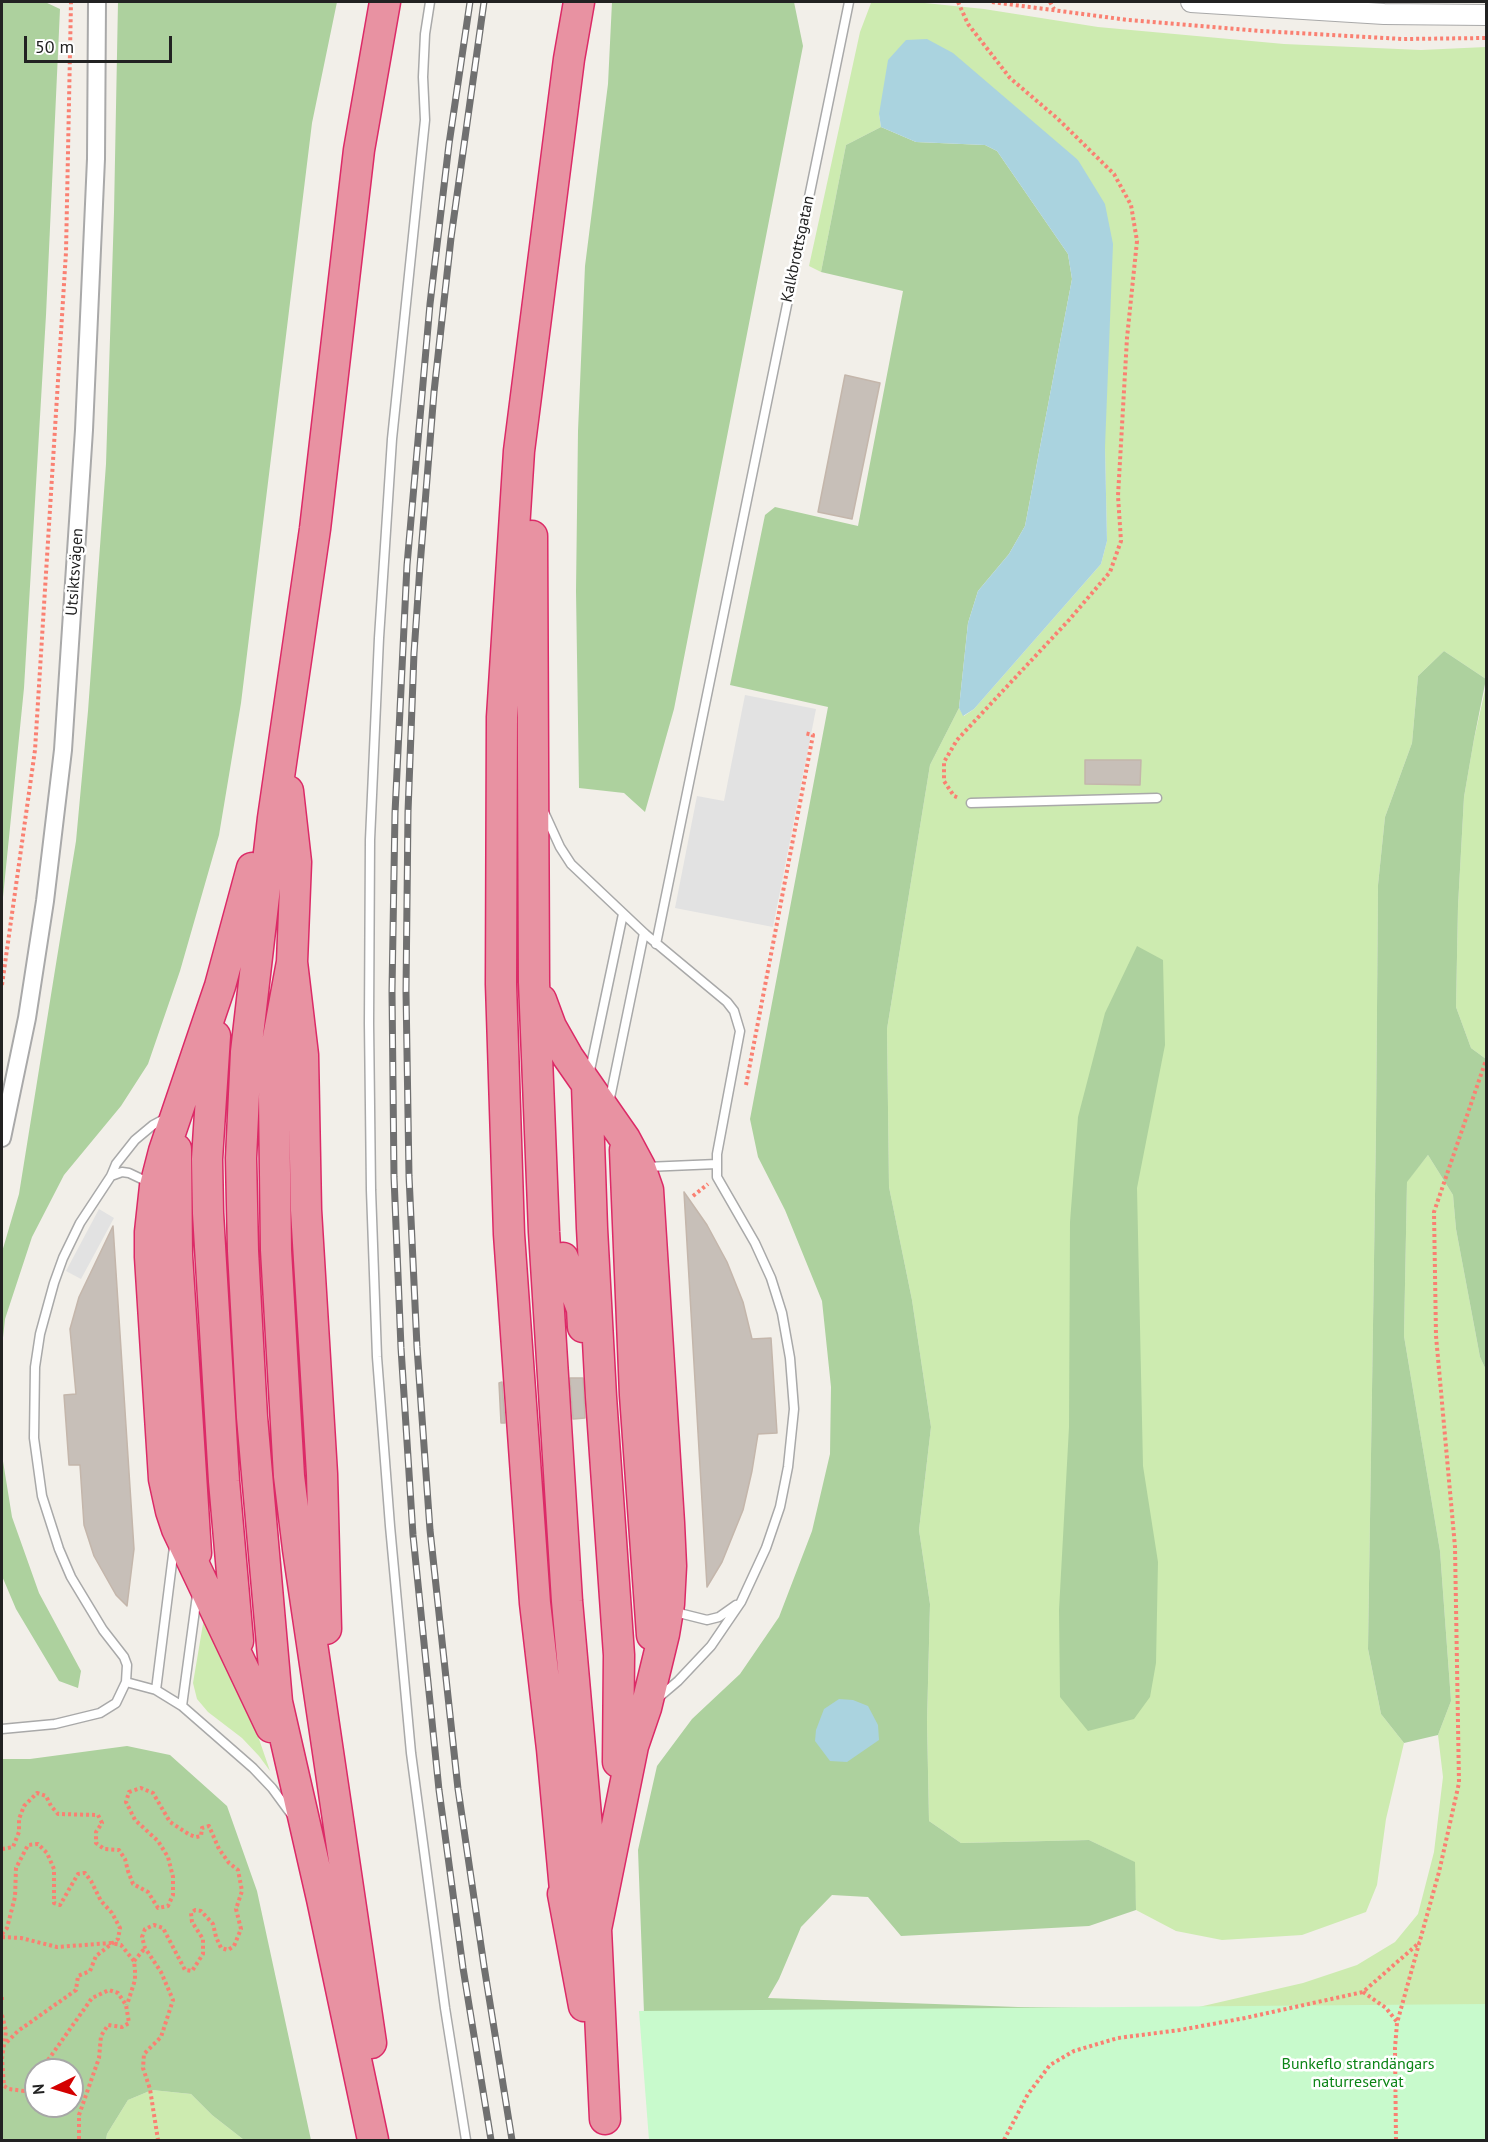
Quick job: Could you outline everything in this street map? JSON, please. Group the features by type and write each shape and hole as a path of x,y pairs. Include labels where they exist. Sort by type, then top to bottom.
{"highway":[{"path":"373,2140 277,1702 252,1417 243,1241 243,1096 256,961 284,734 315,528 359,150 385,2"},
{"path":"579,2 519,451 502,717 501,984 492,1235 519,1605 542,1791 567,1912 606,2130"},
{"path":"552,206 532,526 534,982 554,1412 567,1601 596,1929"},
{"path":"284,734 296,862 288,1098 292,1250 302,1424 331,1764 386,2140"},
{"path":"284,734 258,846 220,986 164,1150 155,1186 150,1232 164,1479 171,1511 177,1529 261,1703 292,1773"},
{"path":"256,961 231,1051 224,1170 236,1418 261,1703"},
{"path":"256,961 260,1053 260,1251 273,1477 283,1550 331,1764"},
{"path":"534,982 551,1027 587,1085 625,1139 640,1167 648,1191 651,1224 672,1566 669,1604 646,1708 633,1746 615,1824 596,1929"},
{"path":"220,986 210,1095 208,1213 224,1481 240,1660"},
{"path":"551,1027 563,1258 592,1708 596,1929 606,2130"},
{"path":"198,1049 193,1224 207,1472 220,1620"},
{"path":"587,1085 588,1301 598,1600 606,1735 596,1929"},
{"path":"178,1113 176,1215 186,1411 198,1573"},
{"path":"607,1113 609,1227 635,1651 633,1746"},
{"path":"625,1139 635,1395 655,1668"},
{"path":"563,1258 588,1301 620,1655 615,1824"}],"street":[{"name":"Utsiktsvägen","path":"2,1138 30,995 45,901 63,750 84,430 96,159 97,2"},
{"path":"1191,2 1384,14 1486,15"}],"lane":[{"path":"430,2 425,34 424,131 392,439 379,638 370,840 371,1190 377,1357 411,1753 445,2008 466,2140"},
{"name":"Kalkbrottsgatan","path":"657,944 849,2"},
{"path":"532,789 560,847 571,864 644,933 727,1002 738,1020 740,1031 738,1046 717,1154 717,1177 755,1243 774,1287 782,1313 788,1347 794,1409 788,1467 780,1507 766,1548 741,1602 705,1652 678,1681 646,1708"},
{"path":"971,803 1157,798"},
{"path":"587,1085 623,914"},
{"path":"607,1113 644,933"},
{"path":"2,1729 55,1724 100,1713 116,1703 126,1682 127,1665 124,1657 71,1577 59,1549 42,1496 34,1438 35,1367 48,1301 69,1245 95,1198 111,1176 116,1164 135,1140 153,1125 178,1113"},
{"path":"640,1167 717,1164"},
{"path":"111,1176 122,1172 129,1173 155,1186 166,1196 176,1215"},
{"path":"156,1690 177,1529"},
{"path":"182,1706 196,1605 198,1573"},
{"path":"669,1604 683,1614 707,1620 719,1617 741,1602"},
{"path":"126,1682 156,1690 182,1706 254,1768 272,1788 308,1837"}],"path":[{"path":"2,985 35,750 66,252 71,2"},
{"path":"958,2 968,24 1011,78 1058,119 1114,174 1131,205 1137,242 1127,338 1118,496 1121,541 1110,572 1070,620 957,740 944,762 944,781 954,796 971,803"},
{"path":"1050,2 1054,10"},
{"path":"745,1092 813,735 804,734"},
{"path":"1396,2140 1397,2023 1439,1872 1459,1784 1455,1547 1436,1336 1434,1212 1486,1060"},
{"path":"693,1196 717,1177"},
{"path":"2,1849 13,1847 19,1832 19,1819 24,1806 37,1793 46,1796 58,1814 98,1815 102,1822 96,1832 96,1843 104,1849 119,1850 125,1859 133,1884 148,1892 159,1908 168,1906 173,1895 173,1877 168,1857 158,1840 135,1820 126,1802 129,1792 141,1788 153,1792 170,1822 190,1835 196,1838 201,1836 202,1828 209,1827 219,1849 229,1863 238,1870 242,1891 236,1909 241,1929 234,1946 228,1950 221,1948 213,1924 201,1911 195,1910 191,1913 192,1922 203,1939 202,1954 192,1971 185,1970 163,1928 154,1925 145,1929 142,1937 145,1948 161,1972 172,2000 161,2037 144,2054 143,2068 150,2090 158,2140"},
{"path":"5,2044 18,2031 76,1990 78,1976 90,1971 96,1956 111,1943 118,1939 120,1928 112,1912 101,1902 85,1873 78,1874 60,1905 54,1903 54,1869 47,1853 38,1844 28,1845 16,1868 15,1897 7,1928 2,1935 57,1947 111,1943 121,1945 134,1960 135,1980 126,2006"},
{"path":"1004,2140 1028,2094 1050,2065 1074,2051 1118,2038 1245,2018 1363,1992 1420,1942"},
{"path":"134,1960 145,1948"},
{"path":"50,2058 92,1998 109,1990 118,1993 126,2006 129,2023 122,2027 108,2025 101,2036 99,2058 79,2115 79,2140"},
{"path":"1363,1992 1386,2008 1397,2023"},
{"path":"2,1997 2,2003"},
{"path":"2,2015 6,2031 2,2059 4,2086 24,2091"}],"green space":[{"path":"2,2 45,2 60,9 46,315 24,688 2,907"},
{"path":"118,2 337,2 312,123 241,703 219,835 180,971 148,1064 121,1106 64,1175 32,1237 5,1319 2,1347 2,1252 19,1194 76,841 88,711 106,464"},
{"path":"612,2 794,2 803,46 674,709 645,812 624,793 579,788 576,591 578,431 585,266 608,84"},
{"path":"915,2 984,9 1098,27 1284,44 1421,50 1486,47 1486,679 1444,651 1418,676 1412,743 1385,817 1378,885 1368,1649 1381,1714 1404,1743 1386,1819 1377,1885 1366,1912 1302,1935 1222,1940 1176,1931 1136,1910 1134,1862 1089,1840 961,1843 929,1821 927,1722 930,1604 919,1530 931,1427 912,1300 889,1187 887,1029 930,765 959,708 964,716 974,709 1101,564 1107,541 1105,447 1078,160 879,114 881,127 846,145 821,272 809,266 860,32 871,3"},
{"path":"881,127 916,142 985,145 997,151 1068,254 1072,279 1025,526 1009,554 978,591 968,623 959,708 930,765 887,1029 889,1187 912,1300 931,1427 919,1530 930,1604 927,1722 929,1821 961,1843 1089,1840 1135,1862 1136,1910 1089,1926 901,1936 868,1897 832,1895 801,1927 779,1979 768,1998 1018,2007 1190,2009 653,2140 644,2013 638,1850 657,1766 692,1719 740,1674 779,1617 812,1531 830,1454 831,1387 822,1301 785,1210 758,1157 750,1119 828,707 730,685 765,515 775,507 858,526 903,291 821,272 846,145"},
{"path":"1444,651 1486,679 1464,797 1458,906 1456,1007 1471,1048 1486,1059 1486,1370 1480,1357 1456,1229 1453,1195 1428,1155 1407,1182 1404,1336 1440,1551 1451,1701 1438,1735 1404,1743 1381,1714 1368,1649 1378,885 1385,817 1412,743 1418,676"},
{"path":"1486,686 1486,1059 1471,1048 1456,1007 1458,906 1464,797"},
{"path":"1137,946 1163,960 1165,1045 1137,1188 1143,1466 1158,1562 1156,1663 1150,1697 1134,1719 1088,1731 1060,1697 1059,1610 1069,1427 1070,1222 1078,1117 1105,1013"},
{"path":"1428,1155 1453,1195 1456,1229 1480,1357 1486,1370 1486,2044 1121,2140 1190,2009 1303,1983 1357,1965 1395,1942 1418,1914 1434,1852 1443,1777 1438,1735 1451,1701 1440,1551 1404,1336 1407,1181"},
{"path":"2,1455 12,1517 39,1593 81,1671 78,1688 59,1681 16,1609 2,1576"},
{"path":"204,1618 249,1710 270,1771 242,1738 208,1712 197,1699 193,1683"},
{"path":"127,1746 170,1755 227,1806 257,1891 311,2140 244,2140 212,2115 191,2094 152,2090 128,2100 107,2134 106,2140 2,2140 2,1759 30,1759"},
{"name":"Bunkeflo strandängars naturreservat","path":"1486,2004 1486,2140 649,2140 639,2011"},
{"path":"152,2090 191,2094 212,2115 244,2140 106,2140 107,2134 128,2100"}],"shaded area":[{"path":"745,695 816,709 773,927 675,908 697,796 724,801"},
{"path":"99,1209 114,1218 81,1279 66,1271"}],"water":[{"path":"927,39 953,53 1078,160 1105,204 1113,244 1105,447 1107,541 1101,564 974,709 963,716 959,708 968,623 978,591 1009,554 1025,526 1072,279 1068,254 997,151 985,145 916,142 881,127 879,114 888,60 906,40"},
{"path":"839,1699 853,1700 868,1706 878,1725 879,1740 847,1762 830,1761 815,1741 816,1730 824,1709"}],"building":[{"path":"845,375 880,383 852,519 818,512"},
{"path":"1085,760 1141,760 1140,785 1085,784"},
{"path":"684,1192 707,1225 727,1262 743,1302 752,1339 771,1338 777,1433 758,1434 743,1510 722,1562 707,1587"},
{"path":"113,1226 134,1549 127,1606 116,1595 94,1556 84,1525 80,1465 69,1465 64,1395 76,1394 70,1329 79,1297"},
{"path":"570,1378 583,1378 585,1418 573,1419"},
{"path":"502,1382 505,1423 501,1423 499,1383"}],"railway":[{"path":"470,2 449,144 430,304 407,565 395,813 392,991 394,1177 401,1348 413,1535 439,1790 463,1968 491,2140"},
{"path":"484,2 451,238 434,392 420,566 408,812 406,991 409,1176 417,1347 430,1530 458,1789 512,2140"}]}
